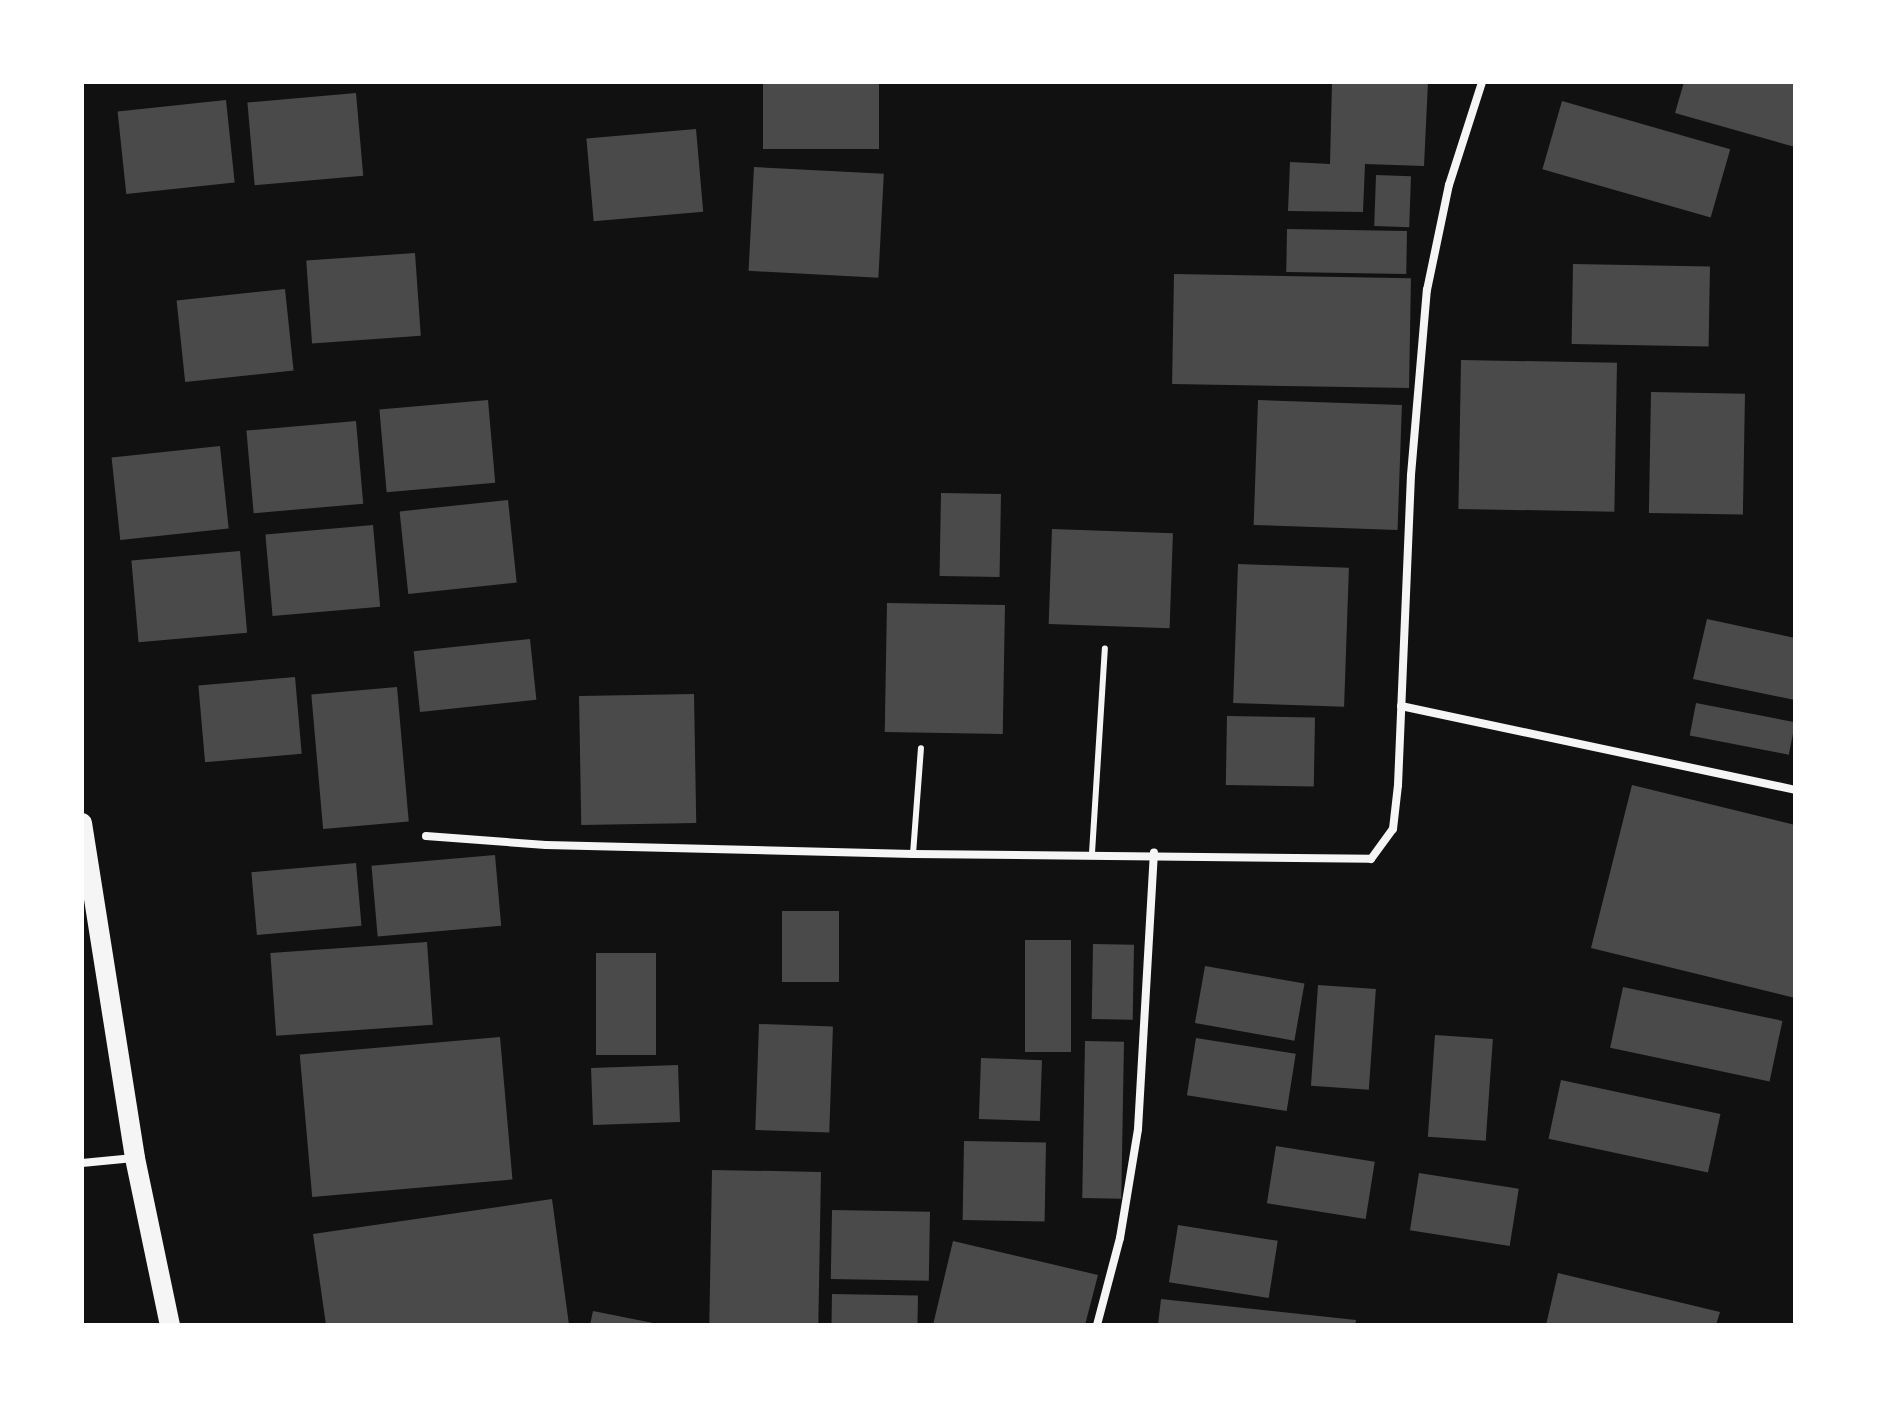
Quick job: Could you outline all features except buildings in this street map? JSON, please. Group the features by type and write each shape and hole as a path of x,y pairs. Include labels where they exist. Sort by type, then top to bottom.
{"main road":[{"path":"82,823 135,1158 170,1325"}],"street":[{"path":"426,836 546,845 913,854 1154,852 1371,859 1393,829 1416,384 1427,290 1449,185 1482,82"},
{"path":"1401,706 1795,790"},
{"path":"1097,1325 1120,1238 1138,1129 1154,852"},
{"path":"82,1163 135,1158"}],"lane":[{"path":"1092,853 1105,648"},
{"path":"913,854 921,748"}]}
